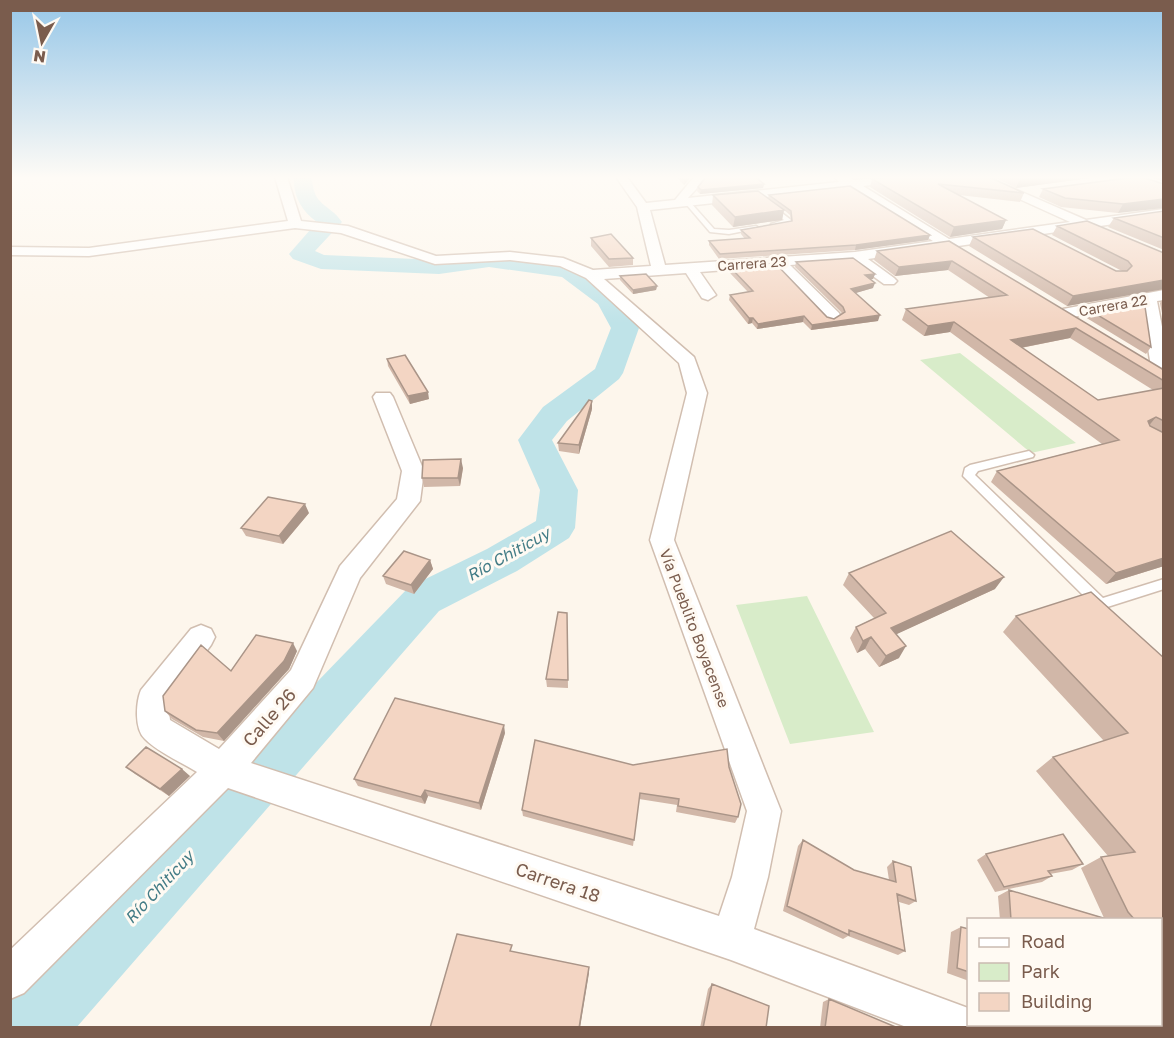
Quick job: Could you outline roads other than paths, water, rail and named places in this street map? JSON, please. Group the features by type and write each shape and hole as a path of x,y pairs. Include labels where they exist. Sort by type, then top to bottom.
{"street":[{"name":"Vía Pueblito Boyacense","path":"10,251 89,252 284,225"},
{"name":"Vía Pueblito Boyacense","path":"308,225 343,229 435,260 510,256 563,262 591,275 688,361 697,393 662,540 764,811 750,877 731,940"},
{"path":"648,225 659,270"},
{"path":"917,225 967,256"},
{"name":"Carrera 23","path":"591,275 855,256 1076,225"},
{"path":"1089,225 1105,233"},
{"path":"1032,232 1053,243"},
{"path":"855,256 889,281"},
{"path":"778,261 833,317"},
{"path":"690,268 708,295"},
{"path":"1156,297 1162,374"},
{"name":"Carrera 22","path":"1082,326 1058,311 1156,297"},
{"path":"1142,362 1162,374"},
{"name":"Calle 26","path":"10,979 230,773 302,679 349,573 408,501 412,471 383,397"},
{"name":"Carrera 18","path":"201,637 152,700 155,728 230,773 731,940 966,1028"}],"lane":[{"path":"706,225 712,231 729,232 771,225"},
{"path":"1029,455 974,468 969,471 969,476 1105,608 1164,584"}],"waterway":[{"name":"Río Chiticuy","path":"30,1028 424,599 502,560 555,528 559,490 535,440 555,414 608,373 625,328 608,299 569,271 489,260 439,267 321,262 301,254 327,225"}]}
